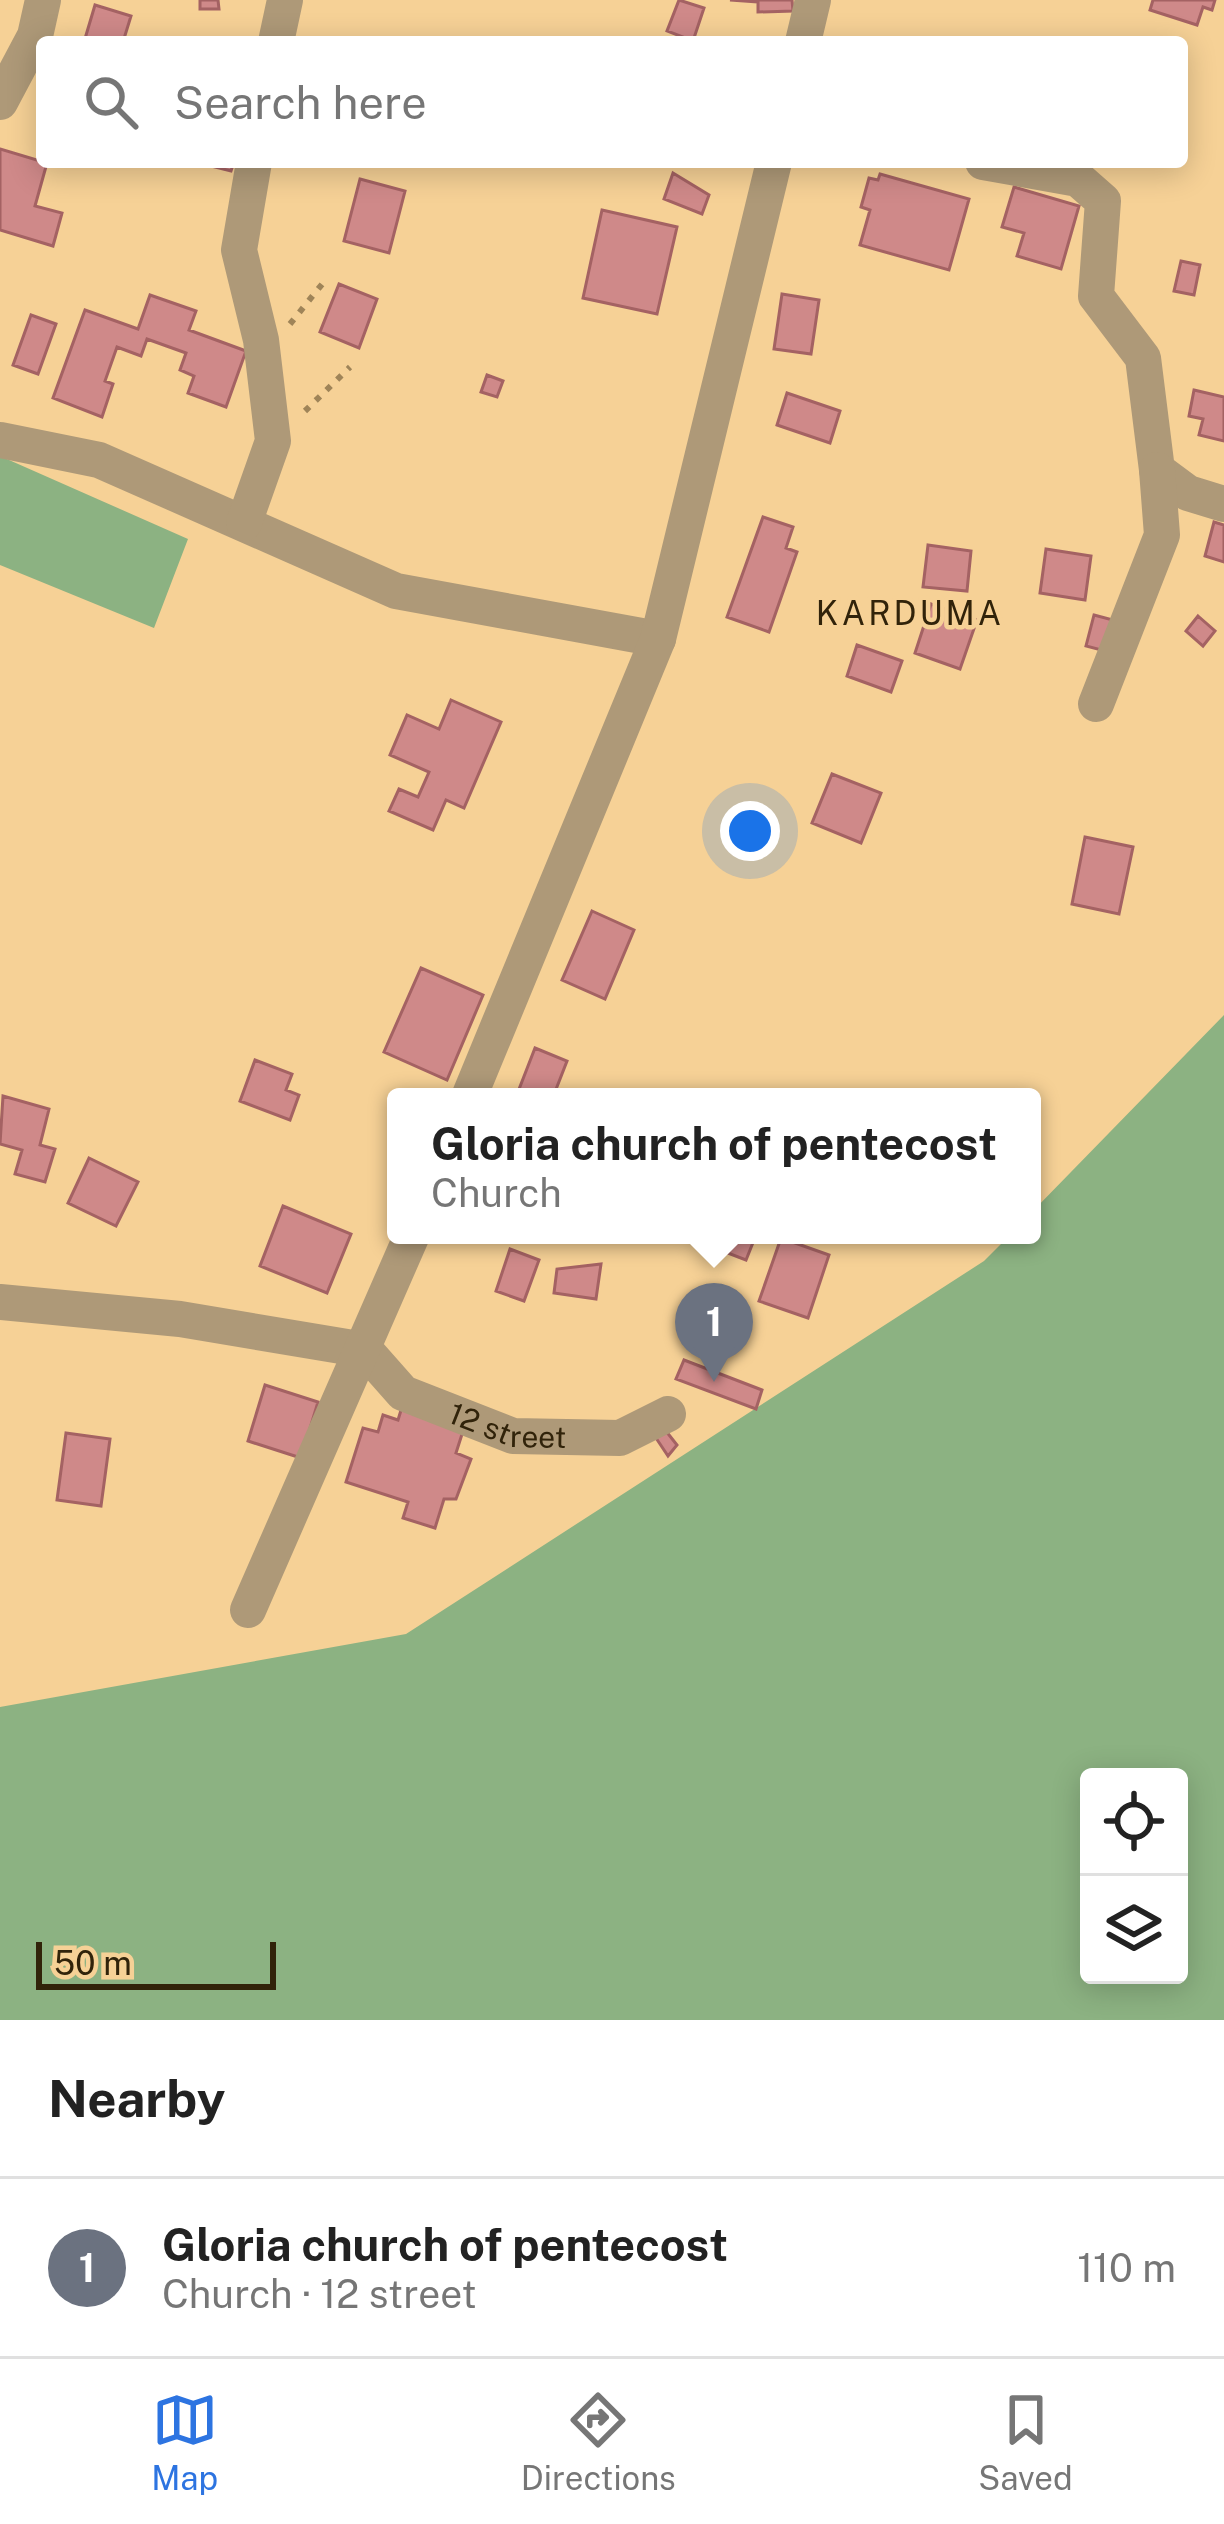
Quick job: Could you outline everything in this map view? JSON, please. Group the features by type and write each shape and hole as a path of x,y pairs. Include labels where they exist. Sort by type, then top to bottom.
{"street":[{"path":"0,102 18,38 43,0"},
{"path":"277,36 285,0"},
{"path":"804,36 813,0"},
{"path":"244,523 273,441 260,340 239,250 253,168"},
{"path":"473,1088 658,639 777,168"},
{"path":"1017,168 1078,179 1103,201 1096,296 1143,358 1162,535 1096,704"},
{"path":"0,440 99,460 396,591 658,639"},
{"path":"1157,470 1188,493 1224,504"},
{"path":"248,1610 408,1244"},
{"path":"0,1302 180,1319 365,1350"},
{"name":"12 street","path":"365,1350 403,1393 513,1436 620,1438 668,1414"}],"path":[{"path":"260,340 294,322 323,284"},
{"path":"273,441 350,368"}],"green space":[{"path":"0,456 188,539 154,628 0,565"},
{"path":"1224,1015 1224,2020 0,2020 0,1707 406,1634 984,1261 1001,1244 1041,1244 1041,1203"}],"building":[{"path":"200,0 218,0 219,9 200,9"},
{"path":"679,0 704,8 695,36 667,31"},
{"path":"730,0 792,0 793,11 758,12 758,2"},
{"path":"1153,0 1215,0 1212,10 1203,7 1197,25 1150,10"},
{"path":"95,5 131,16 125,36 86,36"},
{"path":"0,149 36,160 36,168 46,168 35,206 62,213 53,246 0,230"},
{"path":"673,173 709,195 702,214 664,199"},
{"path":"880,174 969,199 949,270 860,245 870,210 861,207 869,178 878,180"},
{"path":"360,179 405,191 389,253 344,241"},
{"path":"1014,187 1079,206 1061,269 1017,256 1024,233 1002,227"},
{"path":"602,210 677,227 657,314 583,298"},
{"path":"1181,261 1200,265 1194,295 1174,291"},
{"path":"339,284 377,299 359,348 320,332"},
{"path":"782,294 819,300 811,354 774,349"},
{"path":"150,295 196,311 189,330 246,351 226,407 188,393 194,376 180,370 186,353 147,339 141,356 117,347 105,381 113,384 102,417 53,398 85,310 138,329"},
{"path":"31,315 56,324 38,374 13,365"},
{"path":"487,375 503,381 497,397 481,392"},
{"path":"1194,390 1224,397 1224,441 1199,435 1203,419 1189,416"},
{"path":"787,393 840,411 830,443 777,425"},
{"path":"763,517 793,527 786,548 797,552 769,632 727,617"},
{"path":"1214,522 1224,525 1224,562 1205,556"},
{"path":"928,545 971,551 967,591 923,587"},
{"path":"1046,549 1091,556 1085,600 1040,593"},
{"path":"931,604 977,620 960,669 915,653"},
{"path":"1094,615 1113,620 1105,651 1086,646"},
{"path":"1198,616 1215,631 1203,646 1186,631"},
{"path":"857,645 902,661 891,692 847,676"},
{"path":"451,700 501,722 464,808 446,800 433,830 389,811 399,789 418,797 429,772 390,755 407,715 439,729"},
{"path":"832,774 881,793 861,843 812,823"},
{"path":"1085,837 1133,847 1119,914 1072,904"},
{"path":"592,911 634,930 605,999 562,980"},
{"path":"421,968 483,995 447,1080 384,1052"},
{"path":"535,1048 567,1061 556,1088 519,1088"},
{"path":"255,1060 292,1074 286,1090 299,1095 290,1120 240,1101"},
{"path":"3,1096 49,1109 40,1145 55,1149 45,1182 15,1174 22,1150 0,1144"},
{"path":"89,1158 138,1182 116,1226 68,1203"},
{"path":"283,1206 351,1234 327,1293 260,1266"},
{"path":"704,1244 752,1244 746,1260"},
{"path":"779,1244 798,1244 829,1255 808,1318 759,1301"},
{"path":"510,1249 539,1260 524,1301 496,1291"},
{"path":"601,1264 596,1299 554,1293 557,1269"},
{"path":"684,1360 762,1390 756,1409 676,1379"},
{"path":"265,1385 318,1402 301,1458 248,1441"},
{"path":"402,1407 464,1428 456,1453 471,1459 456,1499 444,1499 435,1528 403,1518 408,1502 346,1482 363,1428 378,1432 383,1415 398,1420"},
{"path":"662,1426 677,1445 668,1456 654,1435"},
{"path":"66,1433 110,1439 101,1506 57,1500"}],"place":[{"name":"Gloria church of pentecost","path":"714,1382"}],"district":[{"name":"KARDUMA","path":"910,613"}]}
